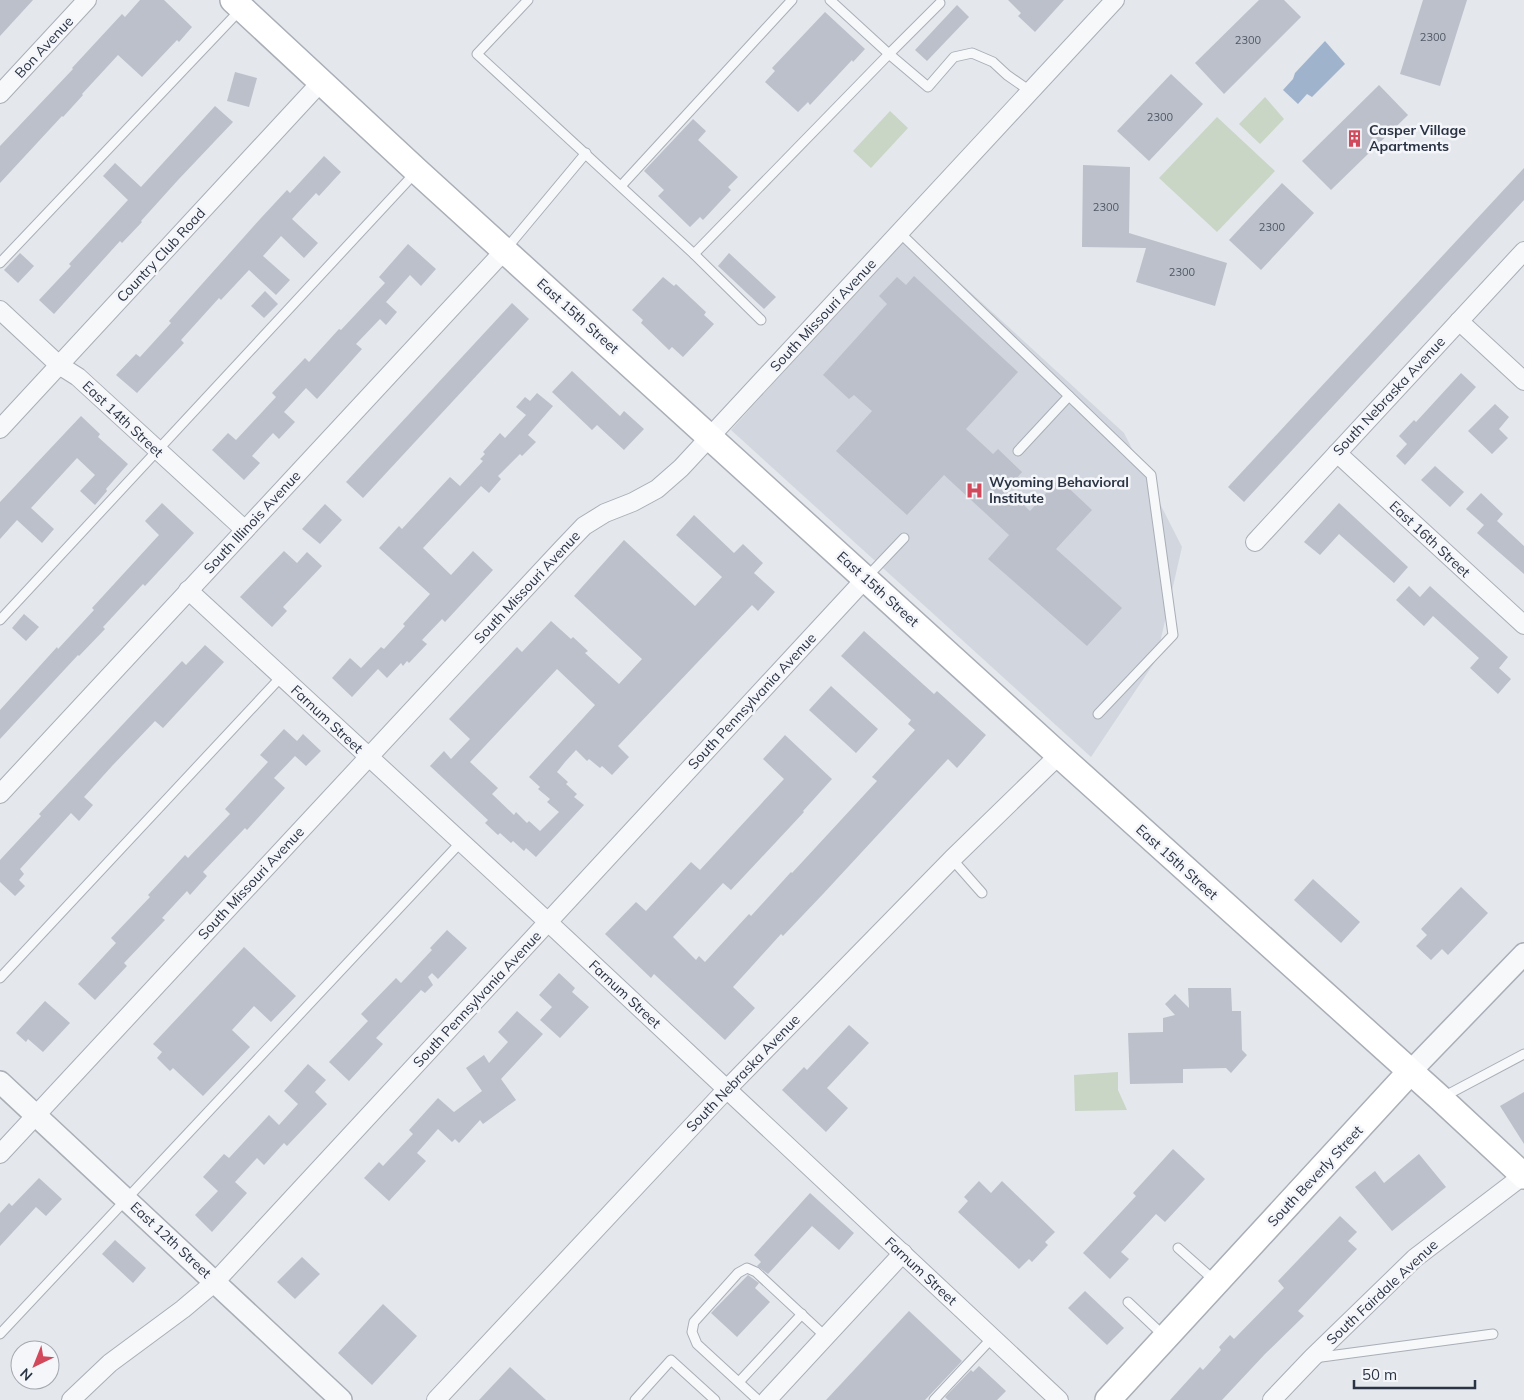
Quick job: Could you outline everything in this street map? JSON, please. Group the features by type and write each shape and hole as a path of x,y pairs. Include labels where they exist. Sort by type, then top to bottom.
{"main road":[{"name":"East 15th Street","path":"237,4 417,171 1524,1176"},
{"name":"South Beverly Street","path":"1108,1400 1410,1072"}],"street":[{"name":"Bon Avenue","path":"0,94 87,0"},
{"name":"South Missouri Avenue","path":"0,1154 560,550 584,526 605,513 657,489 681,468 1115,0"},
{"name":"Country Club Road","path":"0,429 321,82"},
{"name":"South Illinois Avenue","path":"0,794 505,250"},
{"name":"South Nebraska Avenue","path":"1255,542 1524,251"},
{"name":"East 14th Street","path":"0,310 59,365 78,377 245,530"},
{"path":"1459,321 1524,381"},
{"name":"East 16th Street","path":"1337,452 1524,625"},
{"name":"South Pennsylvania Avenue","path":"71,1400 110,1363 183,1309 215,1282 866,578"},
{"name":"Farnum Street","path":"188,590 548,922 1059,1400"},
{"name":"South Nebraska Avenue","path":"436,1400 726,1090 952,860 1059,755"},
{"name":"South Beverly Street","path":"1410,1072 1524,954"},
{"name":"East 12th Street","path":"0,1082 341,1400"},
{"name":"South Fairdale Avenue","path":"1272,1400 1312,1358 1415,1258 1524,1176"},
{"path":"767,1400 903,1254"}],"lane":[{"path":"528,0 477,54 694,254 761,320"},
{"path":"621,186 792,0"},
{"path":"830,0 928,87 954,58 972,53 994,62 1007,75 1030,91"},
{"path":"694,254 940,3"},
{"path":"0,263 237,4"},
{"path":"505,250 586,153"},
{"path":"0,620 417,171"},
{"path":"899,232 1151,475 1173,635 1098,714"},
{"path":"1018,451 1068,396"},
{"path":"866,578 904,538"},
{"path":"0,978 281,677"},
{"path":"0,1334 461,842"},
{"path":"952,860 982,893"},
{"path":"1440,1098 1524,1054"},
{"path":"1178,1248 1217,1283"},
{"path":"758,1400 697,1344 692,1332 694,1322 738,1273 747,1268 756,1272 826,1337"},
{"path":"1128,1302 1166,1338"},
{"path":"739,1382 802,1314"},
{"path":"1312,1358 1493,1334"},
{"path":"934,1400 992,1338"},
{"path":"635,1400 671,1360 715,1400"}],"shaded area":[{"name":"Wyoming Behavioral Institute","path":"907,234 1124,433 1182,547 1156,660 1091,757 731,430"}],"green space":[{"path":"1265,97 1284,119 1260,144 1239,124"},
{"path":"890,111 908,128 871,168 853,151"},
{"path":"1217,117 1275,171 1217,232 1159,178"},
{"path":"1118,1072 1118,1090 1127,1110 1075,1111 1074,1075"}],"water":[{"path":"1325,41 1345,64 1312,97 1307,94 1298,104 1283,90 1293,79 1295,73"}],"building":[{"path":"0,0 33,0 0,36"},
{"path":"140,0 164,0 192,27 142,77 118,55 63,117 0,183 0,146 122,14 125,17"},
{"path":"1008,0 1064,0 1035,32 1018,16 1021,13"},
{"path":"1259,0 1284,0 1301,17 1224,94 1195,63"},
{"name":"Casper Village Apartments","path":"1423,0 1467,0 1440,86 1400,74"},
{"path":"957,5 969,17 927,61 915,50"},
{"path":"825,12 865,49 853,62 852,60 810,105 808,102 798,112 765,82 775,71 772,68"},
{"path":"235,72 257,78 249,107 227,101"},
{"path":"1171,74 1203,104 1149,161 1117,131"},
{"name":"Casper Village Apartments","path":"1379,85 1408,115 1331,190 1302,161"},
{"path":"215,106 233,122 178,180 142,222 122,243 120,241 54,314 39,300 71,266 69,264 128,200 103,176 115,163 141,187"},
{"path":"693,119 706,131 698,140 738,177 728,187 731,190 703,220 700,217 690,227 658,196 664,190 644,171"},
{"path":"324,156 341,172 319,196 316,193 292,219 318,243 304,258 281,236 263,256 290,280 276,295 249,270 221,300 219,298 181,340 184,343 137,393 116,375 136,354 140,357 171,323 169,321 261,218 287,190 290,193"},
{"path":"1083,165 1130,167 1129,233 1227,263 1215,306 1136,282 1146,248 1082,247"},
{"path":"1524,168 1524,200 1244,502 1228,487"},
{"path":"1282,183 1314,213 1261,270 1229,240"},
{"path":"408,244 436,269 421,286 410,275 386,302 397,312 386,325 380,319 356,344 362,349 317,399 306,388 284,412 295,422 279,439 273,433 252,456 260,463 244,480 212,450 228,433 236,440 276,397 272,393 305,358 309,362 339,329 341,330 385,283 379,277"},
{"path":"20,253 34,266 18,283 4,270"},
{"path":"729,253 776,297 764,309 718,266"},
{"path":"914,276 1018,372 966,429 993,454 998,449 1022,472 1007,489 1030,511 1059,479 1092,510 1056,549 1122,608 1087,646 988,559 1009,535 944,475 907,515 836,451 872,411 854,395 849,399 823,375 887,304 879,296 897,277 906,285"},
{"path":"663,277 674,286 676,284 706,312 704,315 714,324 683,357 672,347 669,350 641,323 643,320 632,310"},
{"path":"265,291 278,304 264,318 251,306"},
{"path":"512,303 529,319 363,498 346,482"},
{"path":"572,371 620,416 624,411 644,429 624,450 597,425 592,430 552,392"},
{"path":"1461,373 1476,387 1405,465 1396,456 1407,444 1399,436 1414,420 1416,422"},
{"path":"537,393 553,406 528,435 536,442 522,456 520,454 498,476 501,479 489,493 481,486 423,548 451,575 473,551 493,570 445,622 442,619 422,640 427,644 409,663 407,661 403,666 401,663 387,678 378,669 352,697 332,678 350,658 361,668 381,647 384,649 430,594 379,548 399,526 402,529 450,477 460,486 483,461 480,459 485,454 483,452 500,433 505,438 526,415 516,407 525,397 530,401"},
{"path":"1495,404 1509,417 1499,429 1508,438 1492,454 1468,431"},
{"path":"81,416 100,434 98,437 128,464 95,505 80,491 95,475 77,458 31,508 54,529 42,543 17,520 0,539 0,502"},
{"path":"1435,466 1464,492 1450,507 1421,480"},
{"path":"1481,493 1503,514 1497,521 1524,546 1524,574 1477,533 1484,525 1466,509"},
{"path":"162,503 194,533 145,586 143,584 103,627 105,629 78,655 0,739 0,710 57,647 58,649 94,610 92,608 159,535 145,521"},
{"path":"1339,503 1408,567 1394,583 1339,534 1320,555 1304,542"},
{"path":"325,504 342,520 320,544 302,529"},
{"path":"694,515 734,553 743,544 763,563 754,573 775,592 758,611 752,605 618,746 629,757 612,775 602,766 600,768 589,759 587,761 576,750 565,762 557,772 577,794 574,797 584,805 536,857 526,848 524,851 500,833 498,835 485,823 488,820 430,766 444,751 451,759 470,739 449,719 517,647 522,652 551,621 571,639 573,637 588,651 585,653 619,684 642,659 574,596 624,540 695,606 722,577 676,535","holes":["557,669 595,705 529,777 540,787 538,789 550,799 547,802 559,812 540,831 529,821 527,823 516,812 514,815 492,794 498,788 470,762"]},
{"path":"284,551 297,563 307,552 322,566 283,607 287,611 272,627 240,597"},
{"path":"1409,586 1420,597 1430,586 1508,657 1499,668 1511,679 1498,694 1470,668 1479,658 1433,616 1424,626 1396,600"},
{"path":"24,614 39,627 26,641 12,628"},
{"path":"864,631 934,694 937,691 986,735 957,768 948,759 823,894 783,936 781,934 733,987 755,1008 725,1040 654,974 651,978 605,934 636,902 646,911 691,862 700,870 784,779 763,759 785,735 832,779 731,890 723,883 673,937 696,960 699,956 705,962 749,914 751,916 792,873 877,781 872,777 915,730 908,724 911,720 841,656"},
{"path":"205,645 224,662 163,728 155,721 84,797 93,805 79,821 71,813 20,869 24,874 19,880 25,886 15,896 0,882 0,860 41,816 39,814 182,661 186,665"},
{"path":"831,686 878,729 856,753 809,710"},
{"path":"284,729 297,741 303,734 321,751 306,766 295,756 274,778 285,788 247,830 245,828 203,872 207,876 190,895 187,891 162,918 165,920 124,963 127,966 95,1000 78,984 116,943 111,938 150,897 148,895 185,855 188,858 230,814 225,809 268,762 260,755"},
{"path":"1313,879 1360,922 1341,943 1294,900"},
{"path":"1461,887 1488,913 1448,955 1442,949 1431,960 1416,946 1427,935 1421,929"},
{"path":"447,930 467,948 438,979 432,973 428,977 433,985 425,993 421,990 376,1038 383,1044 349,1081 329,1062 368,1021 361,1014 396,978 401,983 432,950 430,948"},
{"path":"244,947 296,996 271,1022 254,1006 232,1030 250,1047 203,1096 173,1068 170,1071 157,1058 162,1052 153,1044"},
{"path":"559,973 575,988 572,992 589,1007 560,1038 540,1020 552,1007 539,995"},
{"path":"1188,988 1231,988 1232,1011 1241,1011 1242,1050 1247,1055 1231,1073 1226,1068 1183,1069 1183,1083 1130,1084 1128,1033 1163,1032 1163,1018 1175,1015 1165,1004 1175,994 1189,1008"},
{"path":"45,1001 70,1023 43,1052 28,1039 26,1042 16,1033"},
{"path":"517,1011 543,1034 501,1079 516,1100 483,1124 480,1120 459,1143 455,1139 452,1142 438,1129 417,1153 426,1161 389,1201 364,1178 379,1162 383,1166 413,1134 409,1130 438,1098 454,1112 482,1091 466,1068 484,1055 489,1063 508,1042 498,1032"},
{"path":"849,1025 869,1043 827,1088 848,1108 826,1132 782,1090 804,1067 807,1070"},
{"path":"308,1064 326,1080 315,1092 327,1104 287,1146 284,1143 264,1165 257,1158 235,1182 247,1193 212,1232 195,1215 218,1191 203,1177 224,1154 229,1158 269,1115 279,1125 298,1104 284,1091"},
{"path":"1524,1092 1524,1144 1500,1106"},
{"path":"1173,1149 1205,1179 1165,1222 1156,1214 1121,1252 1129,1259 1110,1279 1083,1253 1136,1196 1133,1193"},
{"path":"1419,1154 1446,1187 1392,1231 1355,1187 1375,1171 1384,1183"},
{"path":"39,1178 62,1199 46,1216 36,1207 0,1246 0,1213 9,1203 12,1206"},
{"path":"979,1181 991,1193 1002,1181 1055,1232 1045,1242 1048,1245 1032,1262 1029,1259 1019,1269 958,1212 968,1201 964,1197"},
{"path":"810,1193 854,1233 839,1250 812,1226 768,1274 757,1266 761,1262 754,1255"},
{"path":"1340,1216 1357,1232 1348,1241 1357,1249 1298,1311 1304,1316 1222,1400 1170,1400 1200,1367 1203,1370 1221,1350 1219,1347 1230,1335 1234,1339 1284,1288 1278,1281"},
{"path":"115,1240 146,1268 133,1283 102,1254"},
{"path":"302,1257 320,1274 295,1299 277,1282"},
{"path":"748,1275 759,1283 755,1288 770,1302 737,1337 711,1313"},
{"path":"1085,1291 1124,1328 1107,1345 1068,1308"},
{"path":"383,1304 417,1336 372,1385 338,1353"},
{"path":"909,1311 962,1361 925,1400 826,1400"},
{"path":"979,1366 1006,1391 997,1400 948,1400 945,1397 971,1370 973,1372"},
{"path":"510,1367 546,1400 479,1400"}],"place":[{"name":"Casper Village Apartments","path":"1355,138"},
{"name":"Wyoming Behavioral Institute","path":"975,490"}]}
